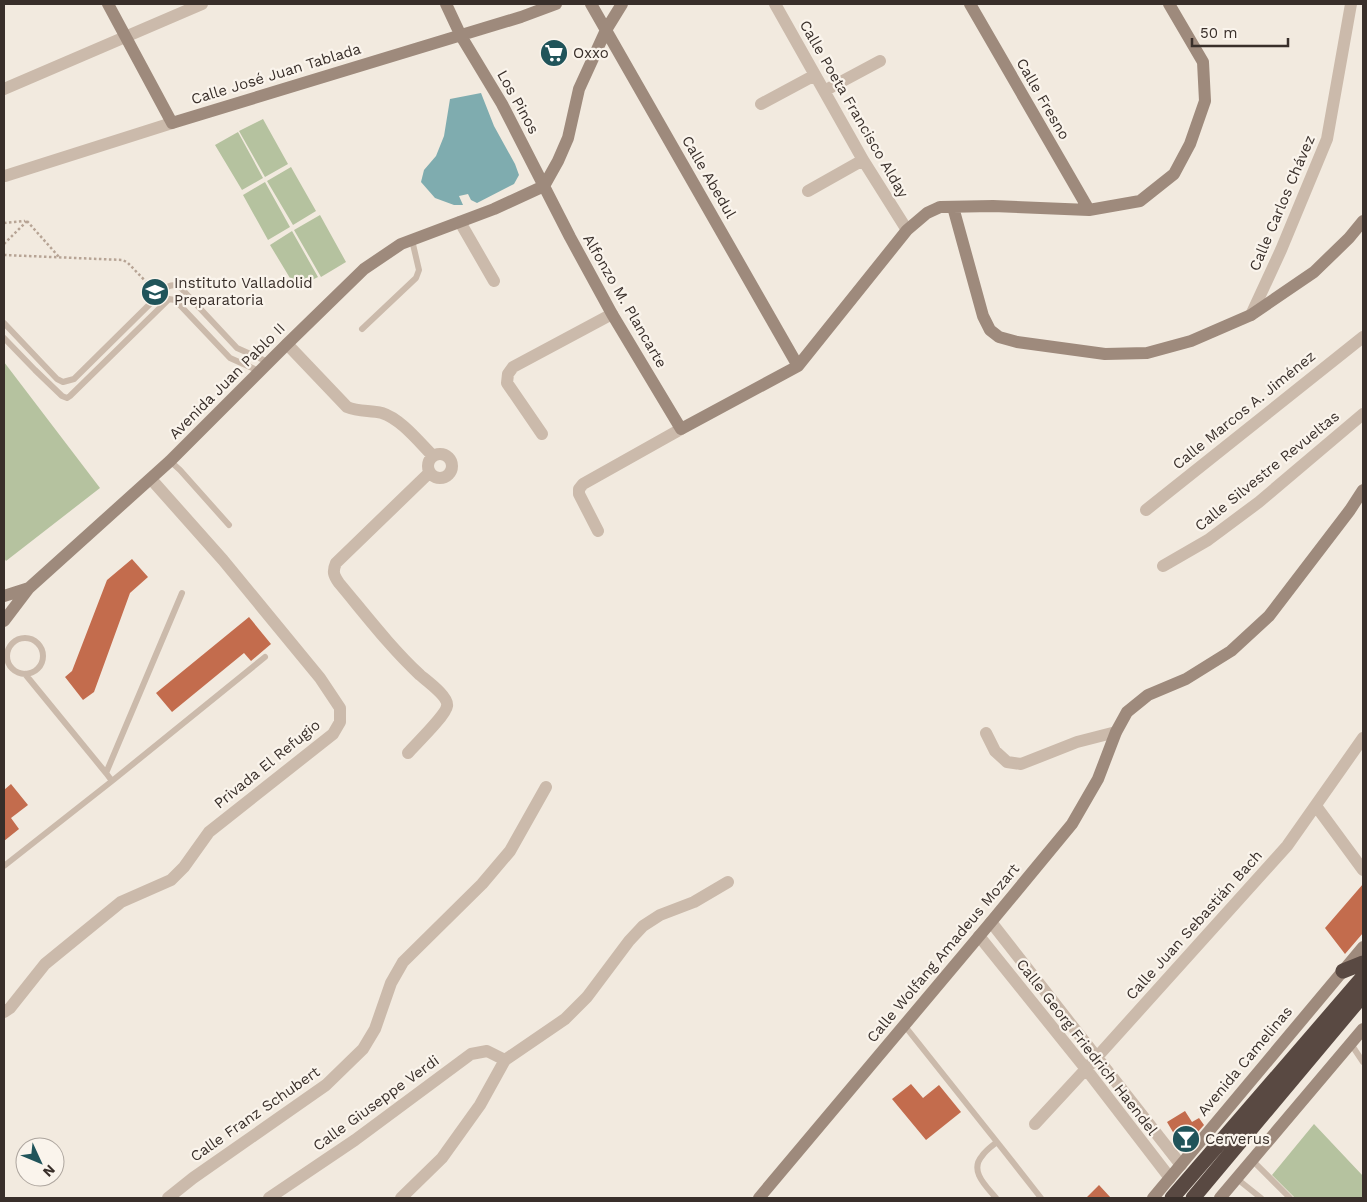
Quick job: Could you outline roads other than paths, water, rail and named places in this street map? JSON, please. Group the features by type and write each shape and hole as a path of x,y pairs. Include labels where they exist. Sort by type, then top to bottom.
{"highway":[{"path":"1343,971 1363,963"},
{"path":"1172,1198 1363,977"},
{"path":"1193,1198 1363,995"}],"street":[{"path":"108,4 172,123"},
{"path":"4,89 202,4"},
{"name":"Los Pinos","path":"446,4 461,36 502,104 544,186"},
{"name":"Calle José Juan Tablada","path":"5,176 172,123 461,36 556,4"},
{"name":"Calle Abedul","path":"591,4 798,366"},
{"path":"544,186 568,138 579,90 606,30 622,4"},
{"name":"Calle Poeta Francisco Alday","path":"775,4 863,160 907,230"},
{"name":"Calle Fresno","path":"970,4 1089,210"},
{"path":"598,531 578,494 583,484 798,366 907,230 927,213 940,207 993,206 1089,210 1140,201 1174,174 1190,144 1205,101 1204,62 1169,4"},
{"name":"Calle Carlos Chávez","path":"1251,314 1281,250 1326,139 1351,4"},
{"path":"824,91 880,61"},
{"path":"761,104 815,75"},
{"path":"808,191 863,160"},
{"name":"Avenida Juan Pablo II","path":"4,621 29,588 170,461 286,344 364,269 401,244 511,202 544,186"},
{"name":"Alfonzo M. Plancarte","path":"544,186 612,314 681,429"},
{"path":"953,207 983,316 990,330 999,337 1017,342 1105,354 1147,353 1191,341 1251,314 1314,272 1349,238 1363,221"},
{"path":"460,222 494,281"},
{"path":"542,434 507,383 508,374 513,367 612,314"},
{"name":"Calle Marcos A. Jiménez","path":"1146,510 1363,337"},
{"path":"286,344 347,407 355,410 382,413 396,419 432,456"},
{"name":"Calle Silvestre Revueltas","path":"1163,566 1208,540 1259,502 1363,414"},
{"path":"438,453 446,455 452,461 452,469 448,476 436,478 429,473 428,461 432,456 438,453"},
{"path":"408,753 448,707 447,701 382,635 339,583 334,576 334,569 336,563 429,473"},
{"name":"Privada El Refugio","path":"4,1012 10,1008 45,964 121,902 171,880 184,867 209,832 333,734 340,722 340,708 320,678 223,560 151,478"},
{"path":"1350,510 1363,490"},
{"path":"1350,510 1363,502"},
{"name":"Calle Wolfang Amadeus Mozart","path":"759,1198 1072,824 1098,779 1116,732 1127,712 1148,695 1186,679 1231,651 1269,616 1350,510"},
{"name":"Avenida Juan Pablo II","path":"4,596 29,588"},
{"path":"986,733 995,751 1007,762 1021,764 1077,742 1116,732"},
{"name":"Calle Juan Sebastián Bach","path":"1035,1124 1287,846 1363,738"},
{"name":"Calle Franz Schubert","path":"168,1198 193,1178 326,1085 363,1049 375,1029 391,983 403,962 482,884 510,851 546,788"},
{"path":"1316,806 1363,870"},
{"path":"401,1198 442,1158 480,1105 505,1060 565,1019 587,997 642,926 660,915 694,902 728,882"},
{"name":"Calle Georg Friedrich Haendel","path":"991,922 1181,1165"},
{"name":"Calle Georg Friedrich Haendel","path":"978,936 1086,1069 1170,1178"},
{"name":"Avenida Camelinas","path":"1153,1198 1363,947"},
{"path":"1220,1198 1363,1029"},
{"name":"Calle Giuseppe Verdi","path":"269,1198 355,1140 471,1054 487,1051 505,1060"}],"lane":[{"path":"362,329 416,278 419,270 412,240"},
{"path":"172,299 175,284"},
{"path":"4,323 57,380 63,382 74,379 169,285 175,284 180,287 237,348 264,367"},
{"path":"4,338 34,370 62,396 67,398 168,299 172,299 230,358 264,367"},
{"path":"170,461 229,526"},
{"path":"106,773 182,593"},
{"path":"25,674 31,673 40,666 43,655 38,644 28,639 16,641 9,649 7,655 10,666 14,670 25,674 112,781"},
{"path":"4,866 264,657"},
{"path":"904,1025 1040,1198"},
{"path":"1351,1044 1363,1062"},
{"path":"996,1198 979,1177 977,1165 982,1156 997,1142"},
{"path":"1252,1160 1290,1198"},
{"path":"1236,1178 1261,1198"}],"water":[{"path":"481,93 494,126 519,175 514,184 477,203 471,200 468,194 459,196 463,205 454,205 435,198 421,182 424,170 436,156 444,136 450,99"}],"place":[{"name":"Oxxo","path":"554,53"},
{"name":"Instituto Valladolid Preparatoria","path":"155,292"},
{"name":"Cerverus","path":"1186,1139"}]}
